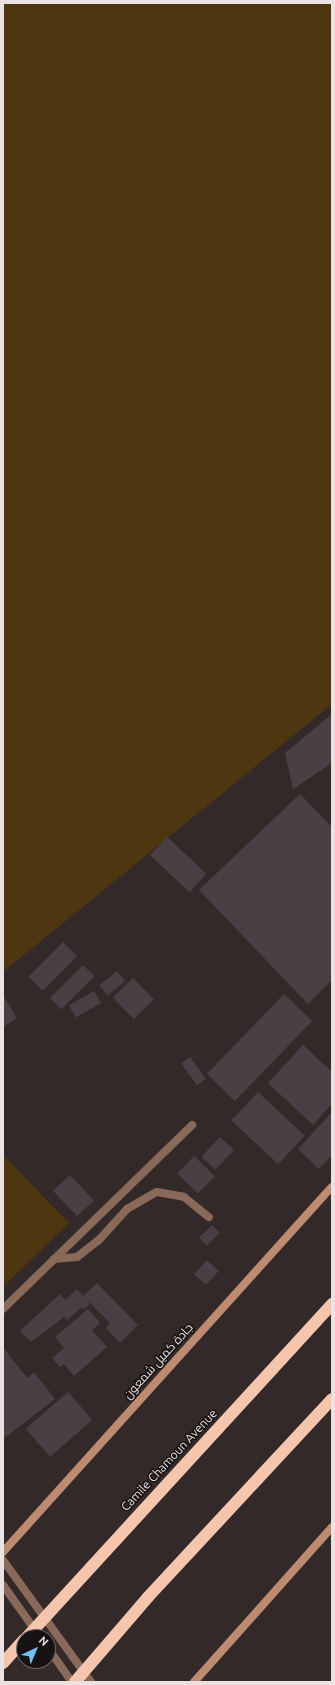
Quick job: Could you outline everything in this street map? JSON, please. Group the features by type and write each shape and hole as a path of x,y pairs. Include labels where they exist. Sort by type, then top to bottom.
{"highway":[{"name":"Camile Chamoun Avenue","path":"34,1629 332,1304"},
{"path":"74,1682 148,1597 332,1398"},
{"path":"3,1663 16,1649"}],"main road":[{"name":"جادة كميل شمعون","path":"3,1552 332,1187"},
{"path":"194,1682 332,1527"}],"street":[{"path":"3,1309 192,1125"},
{"path":"54,1259 77,1257 99,1240 127,1209 157,1192 184,1197 209,1217"},
{"path":"3,1560 91,1682"},
{"path":"3,1585 34,1629"},
{"path":"56,1658 74,1682"}],"shaded area":[{"path":"3,3 332,3 332,704 3,972"},
{"path":"3,1155 69,1223 5,1285 3,1283"}],"building":[{"path":"332,714 332,763 293,789 285,753"},
{"path":"300,794 332,827 332,980 308,1004 199,890"},
{"path":"167,837 206,874 189,892 150,855"},
{"path":"63,942 77,956 42,991 28,977"},
{"path":"83,965 94,976 61,1010 50,998"},
{"path":"117,971 125,981 107,996 99,985"},
{"path":"133,978 154,1000 134,1019 113,997"},
{"path":"94,991 101,1003 76,1018 69,1006"},
{"path":"284,994 312,1021 235,1101 207,1074"},
{"path":"3,995 17,1018 3,1027"},
{"path":"303,1045 332,1072 332,1104 313,1125 268,1083"},
{"path":"190,1057 206,1079 197,1085 181,1063"},
{"path":"258,1092 305,1136 278,1164 231,1121"},
{"path":"332,1112 332,1155 319,1169 298,1149"},
{"path":"220,1137 234,1150 215,1170 202,1157"},
{"path":"194,1156 215,1176 198,1193 177,1173"},
{"path":"70,1175 94,1201 77,1216 53,1191"},
{"path":"212,1225 220,1233 207,1246 199,1238"},
{"path":"207,1260 219,1271 206,1285 194,1274"},
{"path":"97,1283 138,1325 120,1343 106,1328 110,1323 83,1296"},
{"path":"77,1289 90,1304 84,1309 82,1307 67,1320 64,1317 31,1342 20,1331 60,1294 65,1300"},
{"path":"88,1309 100,1323 92,1330 107,1347 74,1376 64,1364 60,1367 52,1358 64,1348 55,1337"},
{"path":"3,1347 27,1378 34,1372 55,1399 3,1439"},
{"path":"68,1392 92,1420 50,1457 26,1429"}]}
